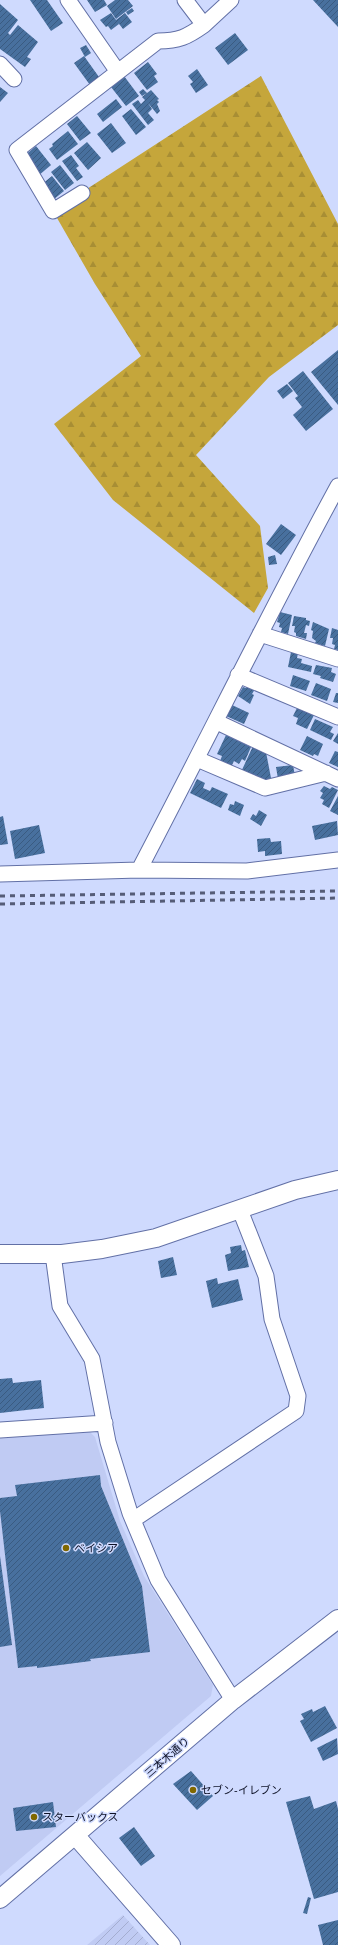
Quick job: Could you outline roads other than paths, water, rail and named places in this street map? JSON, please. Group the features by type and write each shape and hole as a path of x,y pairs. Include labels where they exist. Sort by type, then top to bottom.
{"street":[{"path":"68,0 118,72"},
{"path":"185,0 204,25"},
{"path":"82,193 53,211 17,150 158,41 172,41 188,37 204,25 231,0"},
{"path":"0,64 14,79"},
{"path":"138,870 217,722 238,676 338,486"},
{"path":"260,634 338,659"},
{"path":"238,676 338,717"},
{"path":"217,722 332,776"},
{"path":"197,759 265,788 332,776"},
{"path":"0,874 138,870 247,871 338,860"},
{"path":"0,1254 53,1254 102,1249 156,1238 295,1190 338,1180"},
{"path":"133,1520 296,1410 298,1396 272,1319 266,1276 240,1210"},
{"path":"53,1254 60,1306 92,1359 108,1442 133,1520 158,1580 233,1700"},
{"path":"0,1430 104,1423"},
{"name":"三本木通り","path":"0,1899 233,1700 338,1619"},
{"path":"75,1835 171,1945"}],"railway":[{"path":"0,896 338,891"},
{"path":"0,904 338,898"}],"place":[{"name":"ベイシア","path":"66,1548"},
{"name":"セブン-イレブン","path":"193,1790"},
{"name":"スターバックス","path":"34,1817"}]}
